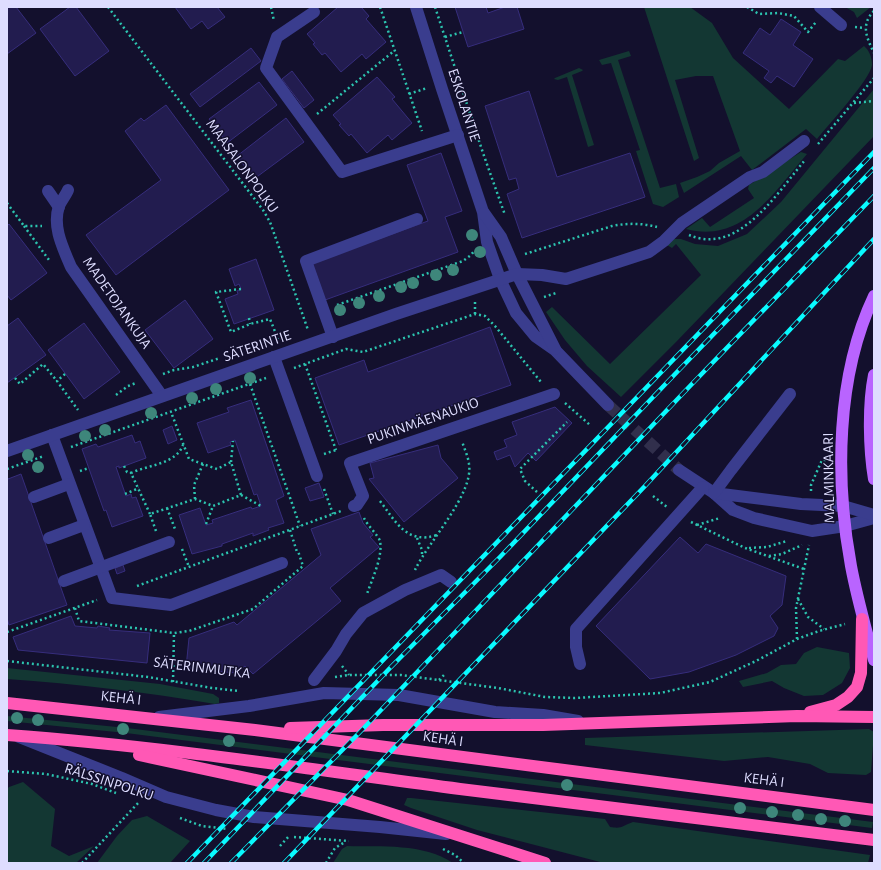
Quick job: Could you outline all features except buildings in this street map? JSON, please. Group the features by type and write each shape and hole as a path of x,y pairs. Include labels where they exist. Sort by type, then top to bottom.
{"highway":[{"path":"797,716 836,705 848,697 857,687 861,673 862,619"},
{"name":"KEHÄ I","path":"7,703 255,730 874,810"},
{"path":"255,730 383,725 535,725 797,716 874,717"},
{"path":"10,735 231,758 463,789 874,840"},
{"path":"75,741 348,800 545,863"}],"main road":[{"name":"MALMINKAARI","path":"874,296 865,316 852,359 846,399 841,461 843,506 851,566 862,619 874,660"},
{"path":"874,375 871,418 871,463 874,480"}],"street":[{"name":"ESKOLANTIE","path":"416,7 484,212 487,242 500,279 516,313 535,336 556,350"},
{"path":"820,7 840,25"},
{"path":"314,12 278,38 266,68 342,172 458,135"},
{"name":"SÄTERINTIE","path":"7,451 500,279 517,274 542,274 566,279 649,252 664,241 682,224 750,177 762,172 804,141"},
{"path":"57,225 59,207 68,190"},
{"path":"48,191 59,207"},
{"name":"ESKOLANTIE","path":"484,212 501,237 517,274 556,350"},
{"path":"333,336 306,261 417,219"},
{"name":"MADETOJANKUJA","path":"57,225 63,249 71,266 162,396"},
{"path":"556,350 608,405"},
{"path":"274,357 317,476"},
{"name":"PUKINMÄENAUKIO","path":"350,463 554,394"},
{"path":"714,493 790,394"},
{"path":"52,435 99,568 112,598 171,605 282,563"},
{"path":"350,463 363,496 356,506"},
{"path":"679,470 714,493 733,510 754,518 812,531 845,526 874,518"},
{"path":"34,497 69,484"},
{"path":"580,664 576,647 576,629 703,487"},
{"path":"714,493 801,504 843,506 874,515"},
{"path":"49,538 84,525"},
{"path":"64,581 164,543"},
{"path":"314,680 336,651 346,634 363,613 406,590 441,575 448,580"},
{"path":"151,718 249,706 324,692 399,695 495,712 543,715 591,723"},
{"path":"10,735 122,778 166,797 216,810 254,816 380,827 459,836"}],"path":[{"name":"MAASALONPOLKU","path":"108,7 263,210 270,222 319,359"},
{"path":"380,7 427,145"},
{"path":"435,7 506,219"},
{"path":"747,7 759,14 794,16 808,32 816,22"},
{"path":"874,11 867,21 865,28 866,37 874,53"},
{"path":"445,38 463,32"},
{"path":"306,123 394,51"},
{"path":"410,94 427,88"},
{"path":"853,103 874,101"},
{"path":"7,203 49,260"},
{"path":"24,226 57,225"},
{"path":"307,328 323,310 463,261 471,255 477,246 487,242"},
{"path":"241,289 216,292 231,332 250,324 270,319 278,340"},
{"path":"7,468 171,412 346,349 363,352 475,314 485,316 495,326 539,381 590,425"},
{"path":"249,318 250,324"},
{"path":"271,342 285,337"},
{"path":"115,397 128,386 174,370 192,367 221,358"},
{"path":"15,378 20,384 43,364 78,410"},
{"path":"305,364 336,450 350,463"},
{"path":"57,381 65,374"},
{"path":"250,384 300,526"},
{"path":"71,412 85,407"},
{"path":"171,412 189,459 217,469 231,462"},
{"path":"538,492 525,481 520,468 567,422"},
{"path":"406,590 422,557 459,501 468,480 470,465 457,426"},
{"path":"233,441 231,462 241,495 261,506"},
{"path":"124,466 127,472 132,473 174,457 181,452 183,444"},
{"path":"311,458 336,450"},
{"path":"812,505 811,485 822,460 841,461"},
{"path":"195,499 194,485 203,464"},
{"path":"132,473 164,543"},
{"path":"317,476 324,487 333,514"},
{"path":"125,494 139,488"},
{"path":"150,514 195,499 214,506 241,495"},
{"path":"653,496 669,509 697,525 747,549 804,569"},
{"path":"380,501 395,522 416,538 422,550 422,557"},
{"path":"206,524 214,506"},
{"path":"7,632 356,506 380,541 380,552 376,569 366,593 363,613"},
{"path":"282,563 298,551 290,530"},
{"path":"416,538 429,538 437,535"},
{"path":"747,549 767,547 793,538"},
{"path":"768,556 782,554 805,543 809,544 796,608 797,639"},
{"path":"798,599 808,617 824,629"},
{"path":"173,682 174,633"},
{"name":"SÄTERINMUTKA","path":"7,661 148,677 212,688 240,691"},
{"path":"439,680 444,675"},
{"name":"RÄLSSINPOLKU","path":"7,771 46,774 92,784 119,794"},
{"name":"RÄLSSINPOLKU","path":"132,800 146,805"},
{"path":"82,863 139,802"},
{"path":"174,815 202,826"},
{"path":"280,846 289,836"},
{"path":"326,863 335,848 346,841"}],"green space":[{"path":"644,7 690,7 712,23 733,58 789,109 838,59 845,61 864,46 870,54 872,65 870,72 857,91 817,139 806,129 752,170 741,156 684,193 680,183 710,171 719,163 740,151 713,76 696,76 675,80 699,158 694,161"},
{"path":"845,7 871,7 857,18 854,12"},
{"path":"629,51 631,56 618,60 660,188 676,184 679,197 663,207 653,204 636,151 640,150 611,63 602,65 599,60"},
{"path":"579,68 583,70 572,75 594,145 588,147 567,77 558,80 554,79"},
{"path":"874,89 874,136 677,341 621,397 587,366 565,340 546,312 552,307 610,364 701,275 676,244 672,248 667,245 674,239 681,239 695,244 718,246 747,234 781,202"},
{"path":"801,152 807,154 782,184 756,211 741,222 724,229 706,232 686,229 702,218 710,227 754,198 748,189 749,185"},
{"path":"817,647 849,653 850,668 842,683 823,695 804,696 784,688 772,681 743,687 739,681 767,673 781,665 796,664 804,653"},
{"path":"7,668 160,684 213,694 219,698 219,703 215,704 59,683 7,679"},
{"path":"7,716 127,728 873,822 872,828 126,733 7,721"},
{"path":"869,729 874,732 871,772 866,775 828,773 810,764 768,757 724,761 585,745 585,738"},
{"path":"23,782 55,809 51,846 69,856 94,846 76,863 7,863 7,789"},
{"path":"407,798 605,819 610,827 614,828 622,827 633,822 870,855 868,863 604,863 477,830 404,805"},
{"path":"147,816 190,841 170,863 97,863 117,836 132,820"},
{"path":"347,846 402,847 416,849 429,852 453,863 333,863 342,849"}],"tunnel":[{"path":"608,405 679,470"}],"railway":[{"path":"187,863 874,152"},
{"path":"204,863 390,668 500,557 874,168"},
{"path":"231,863 360,732 690,386 874,196"},
{"path":"284,863 645,486 874,239"}]}
